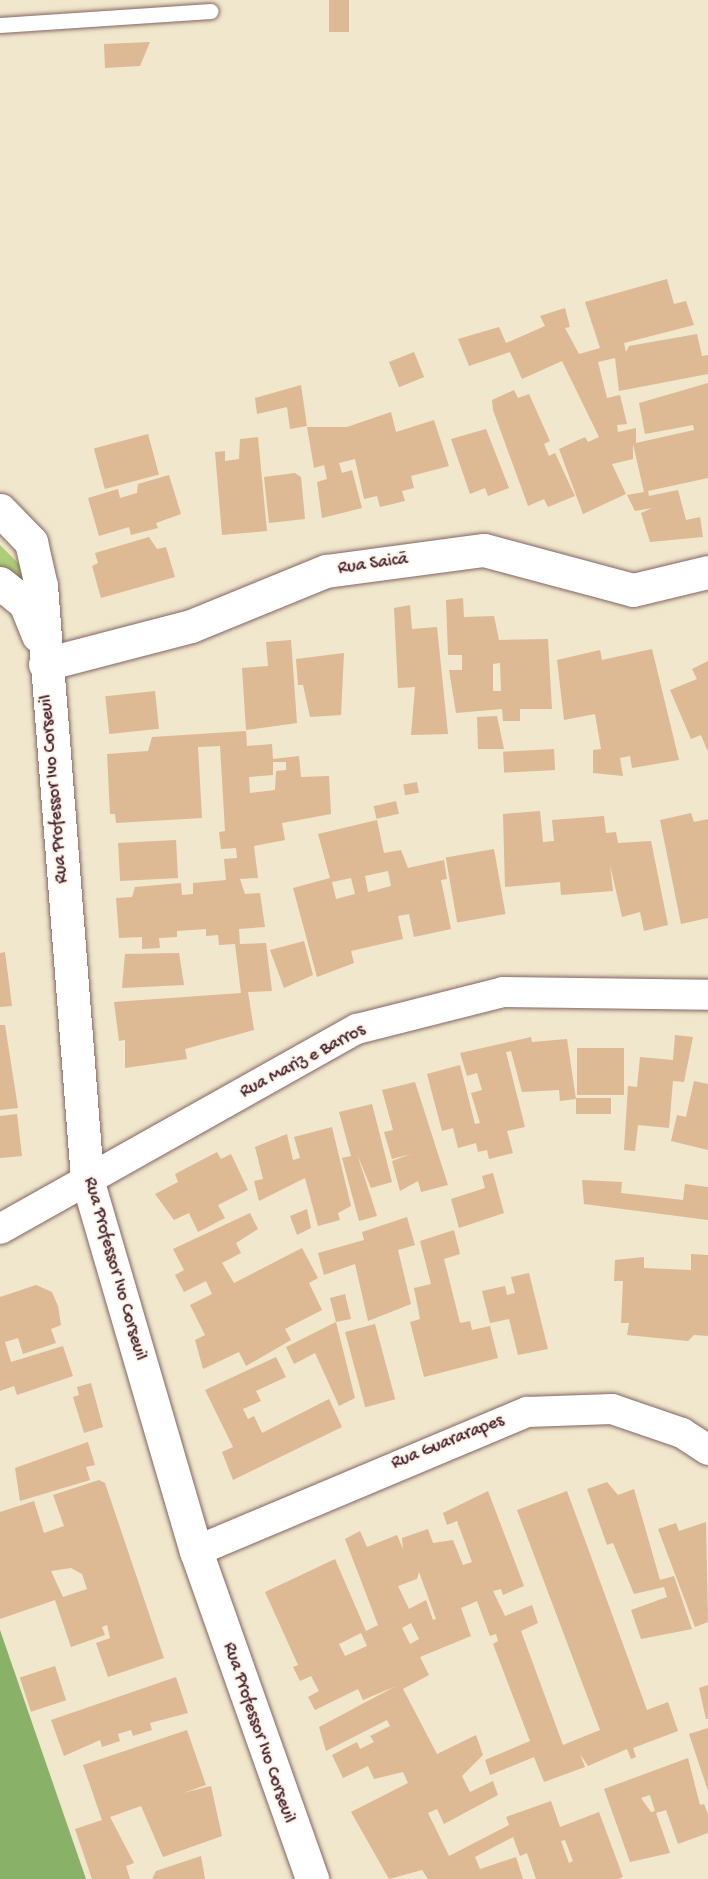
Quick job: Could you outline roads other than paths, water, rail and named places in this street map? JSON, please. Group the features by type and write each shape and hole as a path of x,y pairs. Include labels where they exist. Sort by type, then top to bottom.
{"street":[{"name":"Rua Professor Ivo Corseuil","path":"0,510 31,542 41,586 45,664 87,1179 196,1551 299,1870"},
{"name":"Rua Saicã","path":"45,664 190,626 326,571 484,550 633,590 708,572"},
{"name":"Rua Professor Ivo Corseuil","path":"0,583 25,603 45,664"},
{"name":"Rua Mariz e Barros","path":"0,1229 357,1029 503,992 708,995"},
{"name":"Rua Guararapes","path":"196,1551 527,1412 612,1409 682,1433 708,1450"}],"lane":[{"path":"0,25 212,11"}]}
